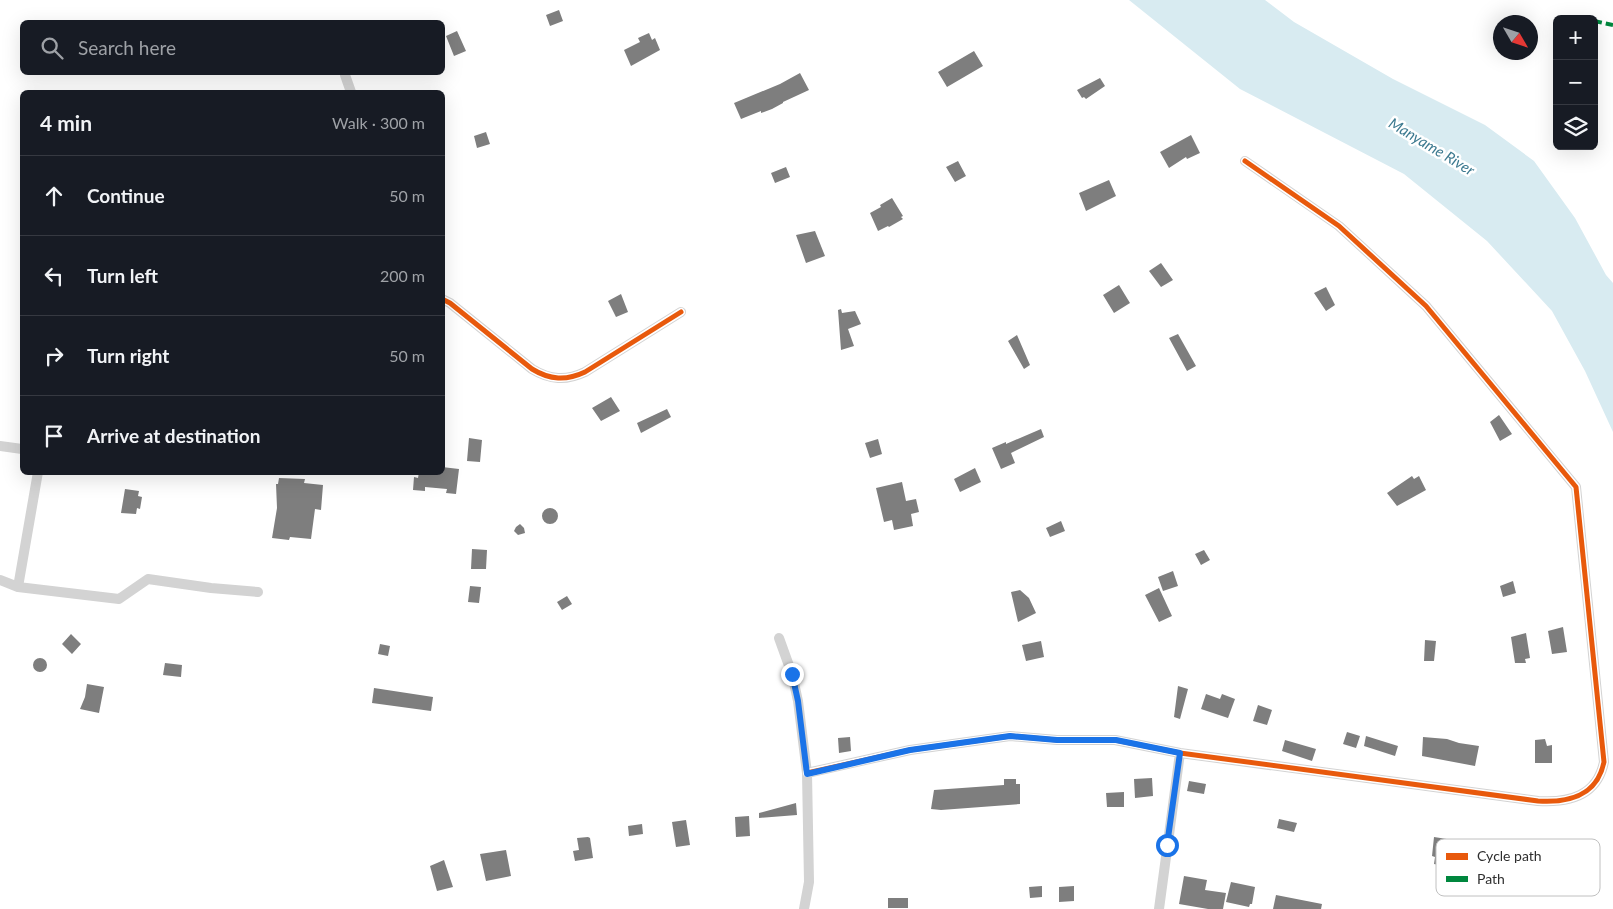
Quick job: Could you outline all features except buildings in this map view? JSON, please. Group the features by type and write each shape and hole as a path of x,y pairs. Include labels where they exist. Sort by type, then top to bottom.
{"street":[{"path":"345,75 350,90"},
{"path":"807,774 910,750 1010,736 1057,740 1116,740 1180,753 1554,802 1587,792 1597,783 1604,762 1576,487 1426,306 1339,226 1245,161"},
{"path":"445,300 532,369 548,377 558,379 586,372 682,312"},
{"path":"0,446 20,449"},
{"path":"18,587 37,475"},
{"path":"0,580 18,587 118,599 148,579 211,588 258,592"},
{"path":"779,638 792,674 798,701 807,774 809,882 804,909"},
{"path":"1159,909 1180,753"}],"water":[{"name":"Manyame River","path":"1129,0 1265,0 1294,22 1393,79 1485,125 1534,161 1575,218 1606,275 1613,283 1613,432 1585,371 1552,311 1487,241 1404,174 1240,89"}],"marked path":[{"path":"1598,22 1613,25"}],"cycle path":[{"path":"807,773 910,750 1010,736 1057,740 1115,740 1180,753 1538,801 1571,799 1588,790 1595,783 1604,762 1576,487 1426,306 1339,226 1245,161"},
{"path":"445,300 532,369 558,378 571,377 585,372 681,312"}],"route":[{"path":"792,674 798,701 807,774 910,750 1010,736 1057,740 1116,740 1180,753 1167,845"}]}
